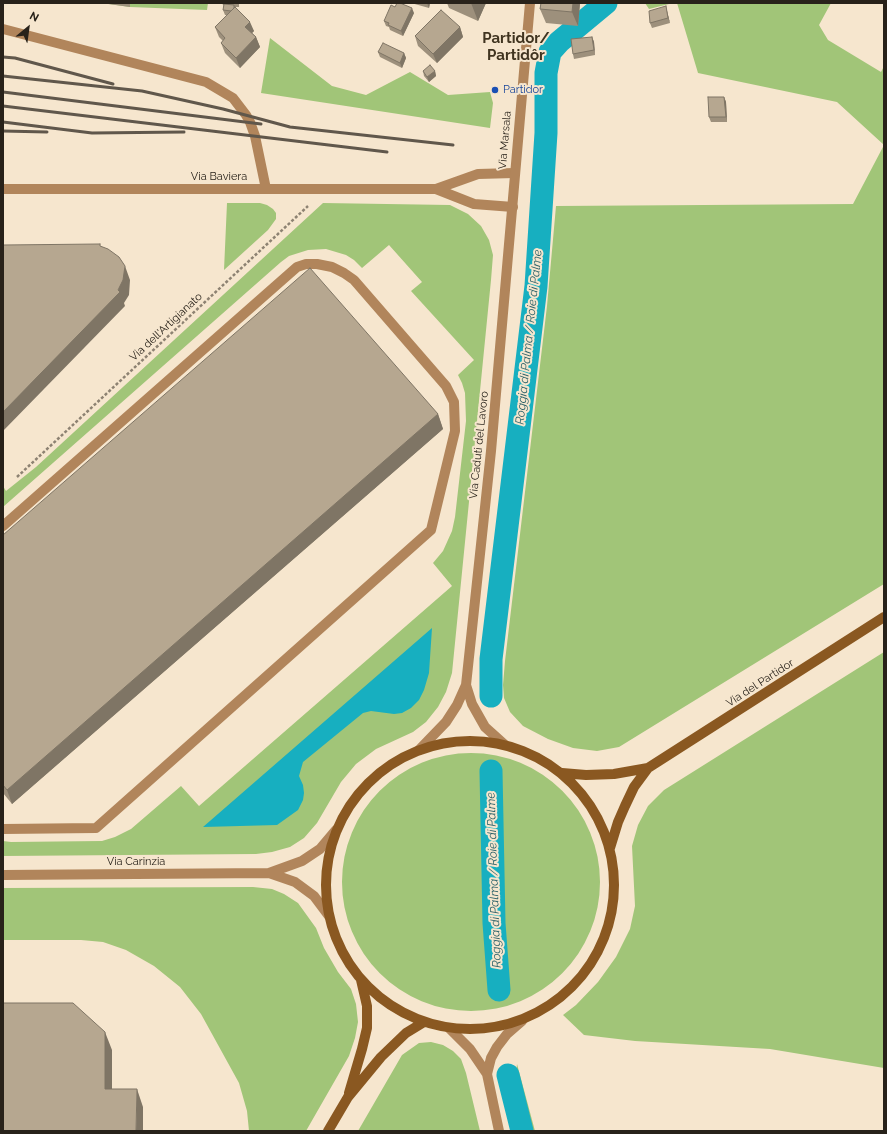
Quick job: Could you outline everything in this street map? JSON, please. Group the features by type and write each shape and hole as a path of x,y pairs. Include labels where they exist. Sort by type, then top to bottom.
{"main road":[{"name":"Via del Partidor","path":"610,848 618,822 634,787 648,768 884,617"},
{"path":"476,740 506,744 535,756 562,773 578,789 592,807 603,826 610,848 615,883 612,918 599,952 579,981 553,1004 522,1020 486,1029 449,1028 424,1022 395,1008 380,998 361,980 341,950 329,916 325,887 328,858 336,830 350,804 369,781 392,763 419,750 447,742 476,740"},
{"name":"Via del Partidor","path":"562,773 586,775 614,774 648,768"},
{"path":"348,1097 367,1028 367,1006 361,980"},
{"path":"328,1131 348,1097 394,1044 406,1033 424,1022"}],"street":[{"name":"Via Marsala","path":"513,207 514,173 530,3"},
{"path":"3,29 206,82 233,98 250,122 255,136 266,189"},
{"name":"Via Baviera","path":"3,189 436,189 478,174 514,173"},
{"name":"Via Baviera","path":"436,189 474,204 513,207"},
{"name":"Via Caduti del Lavoro","path":"419,750 446,722 457,705 466,685 491,451 513,207"},
{"path":"3,526 297,267 306,264 317,264 332,268 344,273 354,280 440,378 454,402 455,431 431,530 96,828 3,829"},
{"name":"Via Caduti del Lavoro","path":"466,685 472,704 485,727 506,744"},
{"name":"Via Carinzia","path":"269,874 302,861 320,849 336,830"},
{"name":"Via Carinzia","path":"3,875 269,874 295,882 314,896 329,916"},
{"path":"487,1074 497,1047 507,1034 522,1020"},
{"path":"449,1028 470,1048 487,1074 499,1131"}],"path":[{"name":"Via dell'Artigianato","path":"17,477 326,189"}],"green space":[{"path":"102,3 208,3 207,10 130,7"},
{"path":"645,3 673,3 649,9"},
{"path":"677,3 831,3 819,25 828,40 881,72 884,66 884,145 837,102 698,73"},
{"path":"270,38 332,86 366,95 410,72 448,95 490,92 493,103 490,128 261,93"},
{"path":"884,145 884,584 619,747 597,751 573,748 548,739 523,726 510,712 504,698 503,685 547,306 556,206 853,204"},
{"path":"227,203 260,203 267,205 276,213 276,219 268,230 224,270"},
{"path":"323,203 450,205 468,214 481,226 489,240 493,255 452,673 446,692 438,707 426,722 413,732 376,749 356,764 341,782 317,823 304,838 290,847 272,852 256,854 3,856 3,841 102,841 115,837 131,829 181,786 199,806 452,586 433,563 443,551 452,531 455,517 466,421 465,393 458,375 474,360 411,291 422,282 389,245 362,268 346,255 326,249 308,250 289,256 3,507 3,486 6,491 36,467"},
{"path":"884,652 884,1068 770,1049 635,1041 584,1035 563,1015 576,1005 598,982 616,957 630,929 635,906 632,846 638,825 648,806 664,790"},
{"path":"471,753 496,755 532,768 553,782 571,800 585,821 590,833 598,857 600,882 598,907 585,943 571,964 553,982 532,996 520,1001 496,1009 471,1011 446,1009 410,996 389,982 371,964 357,943 352,931 344,907 342,882 344,857 357,821 371,800 389,782 410,768 422,763 446,755"},
{"path":"253,887 272,889 284,894 298,903 316,928 324,948 338,972 351,989 356,1004 358,1022 349,1056 306,1131 249,1131 247,1111 239,1083 201,1014 180,987 154,966 126,950 103,942 81,940 3,940 3,888"},
{"path":"431,1042 443,1045 453,1051 461,1059 466,1073 480,1131 358,1131 402,1055 419,1043"},
{"path":"517,1064 535,1131 526,1131 515,1085"}],"water":[{"path":"432,628 429,673 424,690 419,700 411,708 402,713 394,714 371,711 363,713 303,762 299,776 303,785 304,793 303,800 298,810 277,825 203,827"}],"building":[{"path":"397,3 412,8 401,31 388,25 389,23 384,21 391,5 395,7"},
{"path":"541,3 573,3 572,12 540,9"},
{"path":"224,4 234,5 234,8 231,11 223,10"},
{"path":"666,6 668,18 650,23 649,11"},
{"path":"235,7 250,22 245,27 256,37 236,58 221,43 225,38 215,27"},
{"path":"441,10 460,27 433,54 415,36"},
{"path":"592,37 594,50 573,54 571,39"},
{"path":"383,43 404,53 400,63 378,52"},
{"path":"430,65 435,71 427,77 423,71"},
{"path":"708,97 724,97 726,117 709,117"},
{"path":"100,244 100,246 108,249 119,257 125,266 123,280 118,290 120,292 3,412 3,245"},
{"path":"310,268 438,414 7,790 3,785 3,535"},
{"path":"3,1003 73,1003 105,1032 105,1089 137,1089 136,1131 3,1131"}],"waterway":[{"name":"Roggia di Palma / Roie di Palme","path":"491,696 491,659 536,286 546,133 546,73 550,52 559,42 606,3"},
{"name":"Roggia di Palma / Roie di Palme","path":"491,771 494,923 499,990"},
{"name":"Roggia di Palma / Roie di Palme","path":"508,1075 522,1131"}],"railway":[{"path":"3,57 15,58 113,84"},
{"path":"3,76 142,91 223,109 290,127 453,145"},
{"path":"3,92 261,124"},
{"path":"3,106 387,152"},
{"path":"3,122 92,133 184,132"},
{"path":"3,131 47,132"}],"place":[{"name":"Partidor","path":"495,90"}],"district":[{"name":"Partidor/ Partidôr","path":"516,46"}]}
